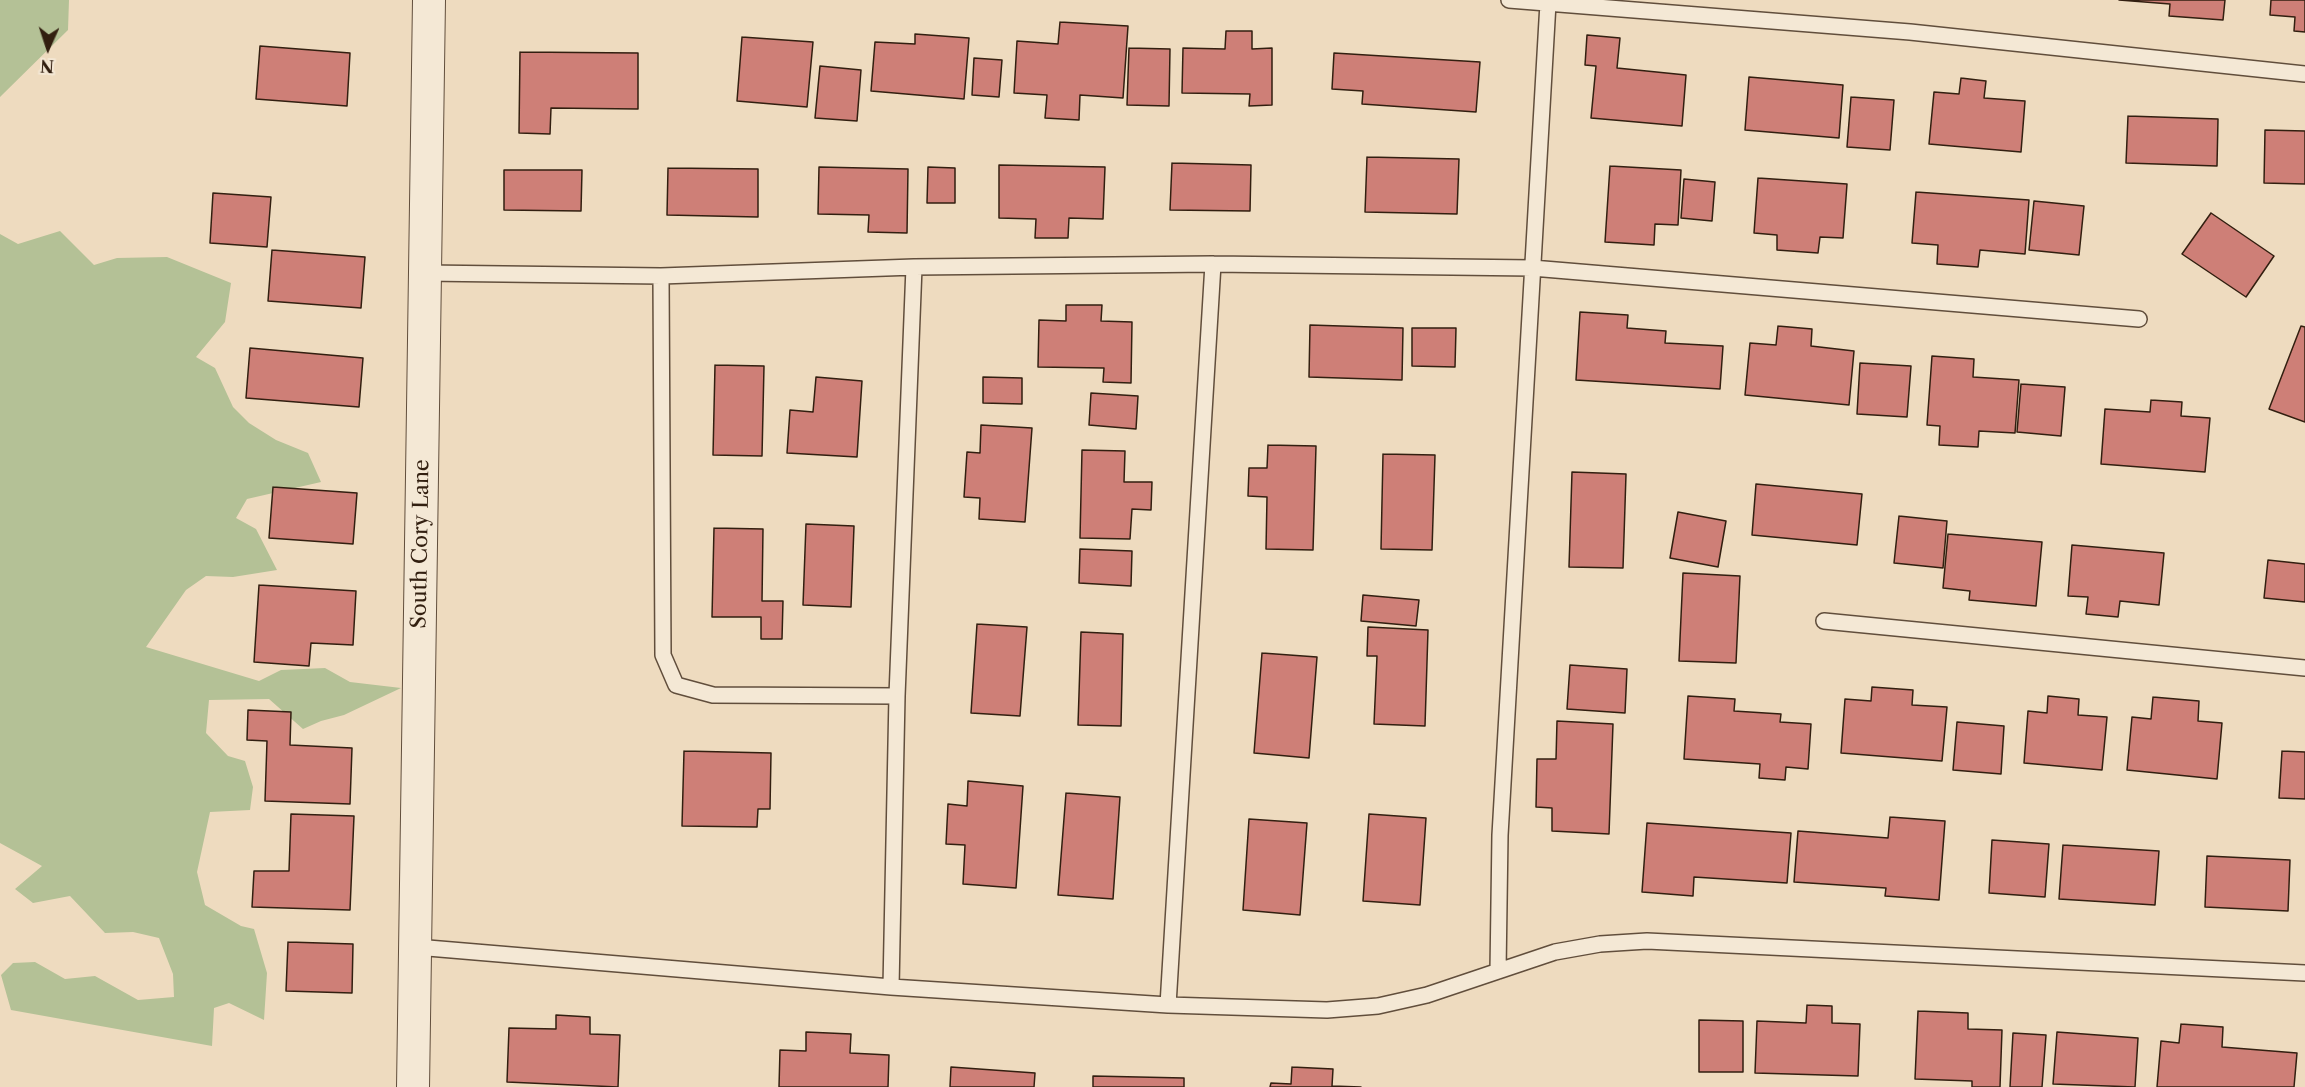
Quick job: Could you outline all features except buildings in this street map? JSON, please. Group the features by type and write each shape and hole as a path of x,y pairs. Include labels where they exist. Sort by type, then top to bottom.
{"street":[{"name":"South Cory Lane","path":"413,1087 429,0"}],"lane":[{"path":"1509,0 1910,33 2305,74"},
{"path":"1498,971 1500,835 1548,3"},
{"path":"425,273 661,276 914,267 1213,264 1532,268 2139,319"},
{"path":"1168,1005 1213,264"},
{"path":"891,987 897,696 914,267"},
{"path":"661,276 663,655 676,685 713,695 897,696"},
{"path":"1824,621 2305,668"},
{"path":"416,946 891,987 1168,1005 1327,1010 1378,1006 1427,995 1566,950 1599,944 1647,941 2305,973"}],"green space":[{"path":"0,0 69,0 68,30 0,97"},
{"path":"60,231 94,265 117,258 167,257 231,283 225,322 196,357 215,368 233,407 249,423 276,440 308,453 321,482 247,499 236,518 256,529 277,570 233,577 206,576 186,590 146,647 259,681 281,670 325,668 350,682 401,688 344,715 303,729 269,699 209,700 206,733 228,756 245,761 253,787 250,810 210,812 197,872 205,905 241,926 254,929 267,973 264,1020 229,1003 214,1008 212,1046 11,1010 1,975 13,963 35,962 65,979 95,976 138,1000 174,997 173,974 159,938 133,932 105,933 70,896 33,903 15,889 42,866 0,843 0,234 18,244"}]}
